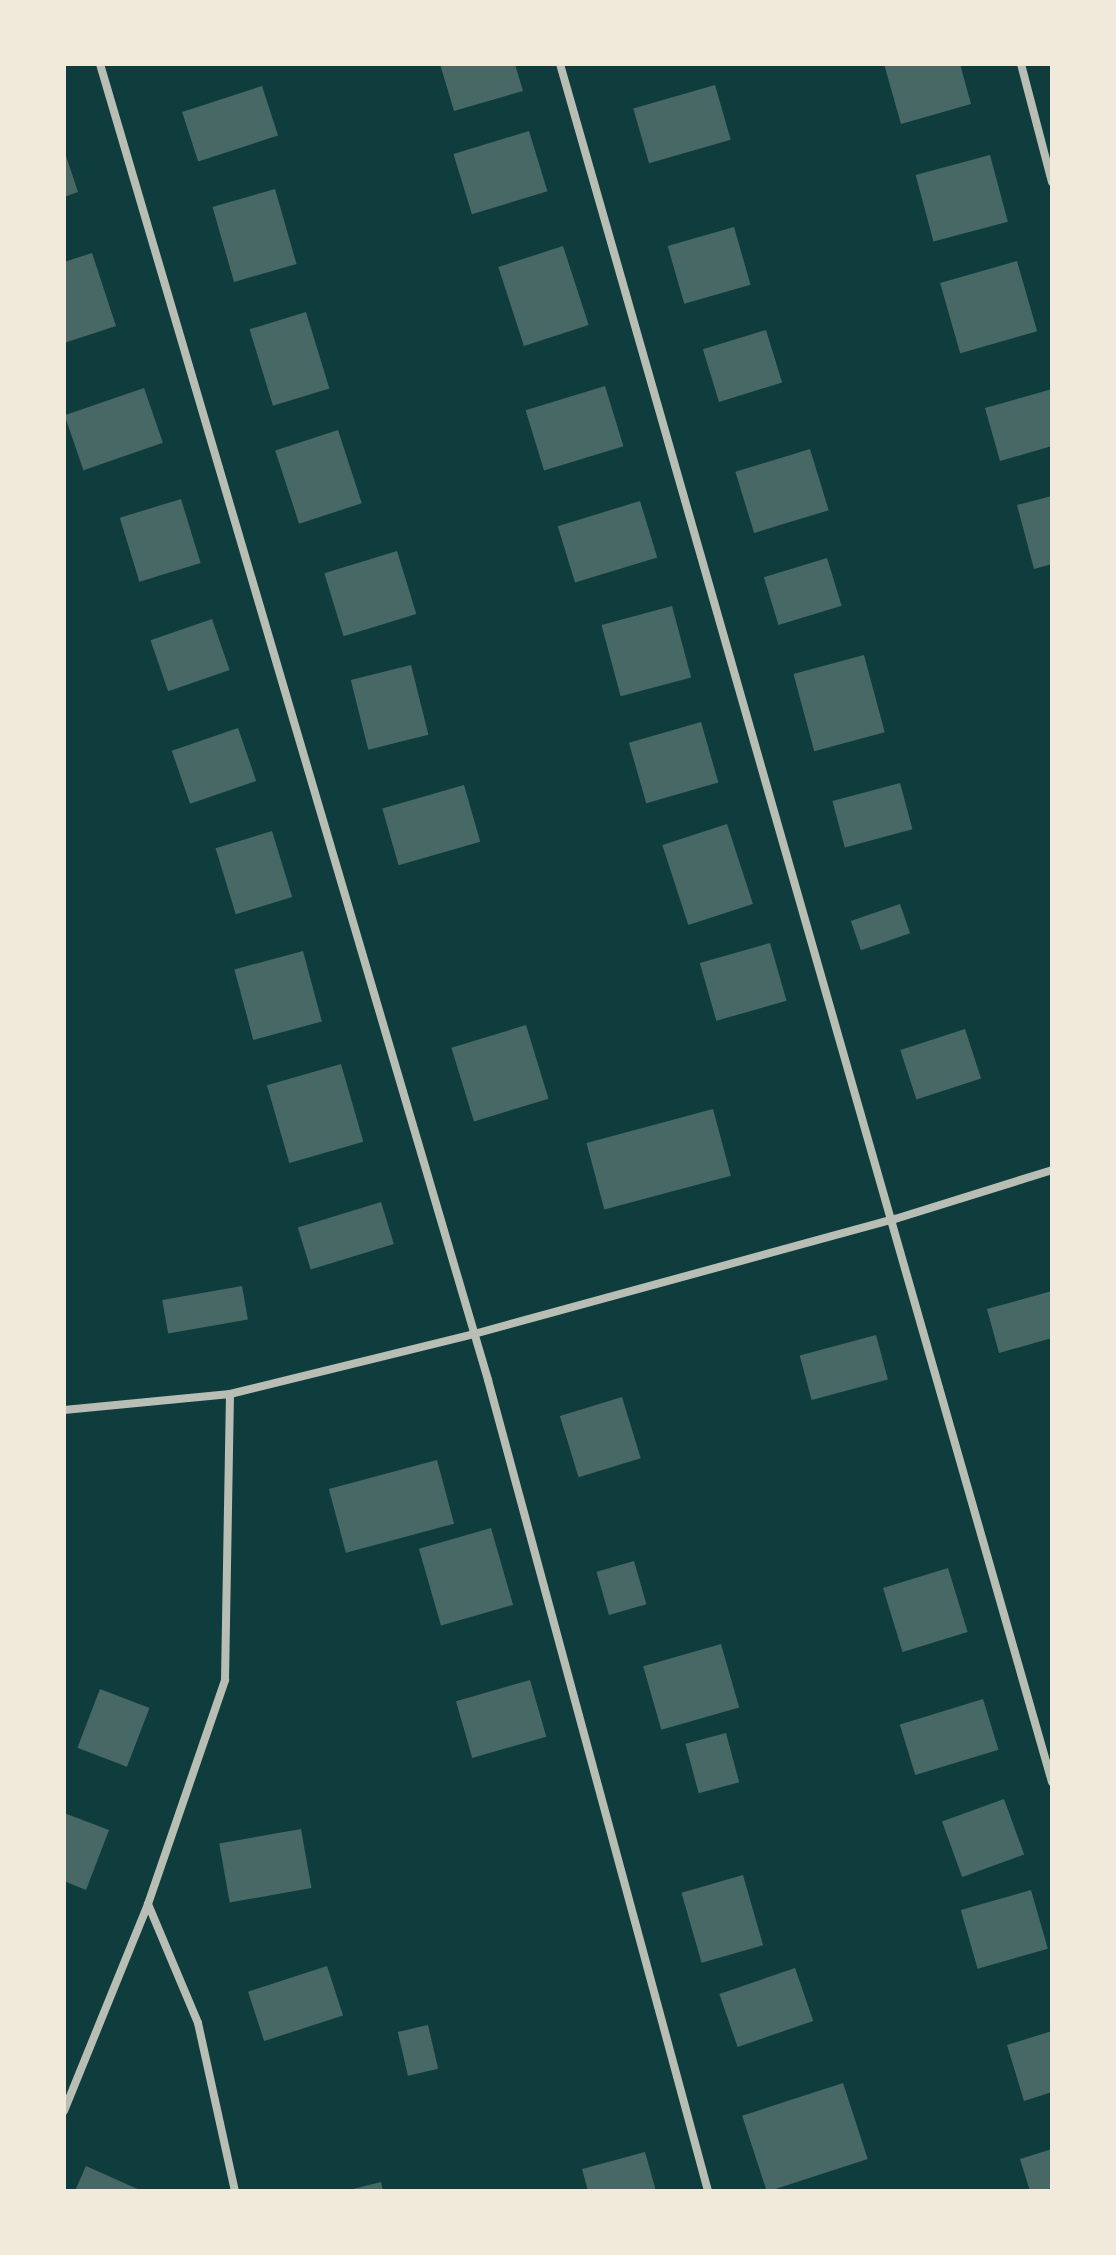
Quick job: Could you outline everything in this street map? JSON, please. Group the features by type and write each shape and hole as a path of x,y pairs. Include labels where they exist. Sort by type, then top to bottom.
{"street":[{"path":"100,64 474,1334 708,2191"},
{"path":"560,64 895,1219 1052,1782"},
{"path":"1021,64 1052,182"},
{"path":"64,1410 230,1394 474,1334 895,1219 1052,1170"},
{"path":"64,2111 148,1904 225,1680 230,1394"},
{"path":"148,1904 198,2023 235,2191"}],"building":[{"path":"440,64 515,64 523,91 454,111"},
{"path":"884,64 960,64 971,104 901,124"},
{"path":"715,85 731,140 649,163 633,108"},
{"path":"262,86 278,135 198,161 182,112"},
{"path":"529,131 547,191 472,214 453,154"},
{"path":"64,150 78,192 64,197"},
{"path":"990,155 1008,222 933,242 916,175"},
{"path":"275,189 296,264 234,282 213,207"},
{"path":"734,227 751,285 684,304 668,246"},
{"path":"563,246 589,325 524,346 498,267"},
{"path":"92,253 116,326 64,343 64,262"},
{"path":"1017,261 1037,331 960,353 940,283"},
{"path":"306,312 329,389 273,406 250,329"},
{"path":"766,330 782,383 719,402 703,349"},
{"path":"605,386 623,446 544,471 526,410"},
{"path":"144,388 163,443 83,470 65,415"},
{"path":"1052,389 1052,446 1000,461 985,408"},
{"path":"338,430 362,503 299,524 275,450"},
{"path":"810,449 829,510 754,533 735,472"},
{"path":"1052,496 1052,564 1034,569 1017,505"},
{"path":"181,499 201,563 139,582 120,518"},
{"path":"640,501 657,557 575,583 558,526"},
{"path":"397,551 416,614 344,636 324,573"},
{"path":"827,558 842,606 779,625 764,577"},
{"path":"672,606 691,677 621,696 601,625"},
{"path":"212,619 230,670 168,691 151,640"},
{"path":"864,655 885,732 814,751 793,674"},
{"path":"411,665 428,735 368,750 351,680"},
{"path":"701,722 718,783 646,803 629,743"},
{"path":"238,728 256,781 190,804 172,751"},
{"path":"900,783 912,829 845,847 832,801"},
{"path":"464,785 480,842 399,865 382,808"},
{"path":"727,824 753,904 688,925 662,845"},
{"path":"272,831 292,897 236,914 216,848"},
{"path":"900,904 910,933 861,950 851,921"},
{"path":"770,943 787,1001 716,1021 700,963"},
{"path":"303,951 322,1022 253,1040 234,969"},
{"path":"526,1025 549,1099 474,1121 451,1048"},
{"path":"965,1029 981,1078 916,1099 900,1050"},
{"path":"341,1064 363,1142 289,1163 267,1085"},
{"path":"713,1109 731,1176 604,1210 586,1143"},
{"path":"381,1202 394,1244 311,1270 298,1227"},
{"path":"242,1286 248,1319 168,1334 162,1300"},
{"path":"1052,1291 1052,1338 999,1353 987,1309"},
{"path":"876,1335 888,1379 812,1400 800,1355"},
{"path":"622,1397 641,1458 579,1477 560,1416"},
{"path":"437,1460 454,1524 346,1553 329,1489"},
{"path":"491,1528 513,1605 441,1626 419,1549"},
{"path":"634,1561 646,1604 609,1615 597,1572"},
{"path":"948,1568 968,1632 903,1652 883,1588"},
{"path":"721,1644 739,1707 661,1730 643,1666"},
{"path":"530,1680 546,1737 472,1758 456,1701"},
{"path":"100,1689 149,1708 127,1767 77,1748"},
{"path":"983,1699 998,1750 915,1775 900,1724"},
{"path":"726,1733 739,1782 699,1793 685,1744"},
{"path":"1004,1799 1024,1854 962,1877 942,1822"},
{"path":"64,1813 109,1830 86,1890 64,1881"},
{"path":"301,1829 311,1888 230,1903 219,1843"},
{"path":"743,1875 763,1945 702,1963 681,1893"},
{"path":"1031,1890 1048,1949 978,1969 961,1910"},
{"path":"327,1966 343,2015 264,2041 248,1992"},
{"path":"795,1968 813,2021 738,2047 719,1994"},
{"path":"428,2025 438,2069 408,2076 398,2032"},
{"path":"1052,2031 1052,2092 1024,2101 1007,2045"},
{"path":"843,2083 868,2159 767,2191 742,2116"},
{"path":"1052,2149 1052,2191 1030,2191 1020,2159"},
{"path":"645,2152 656,2191 588,2191 582,2169"},
{"path":"86,2166 142,2191 75,2191"},
{"path":"381,2182 383,2191 349,2190"}]}
